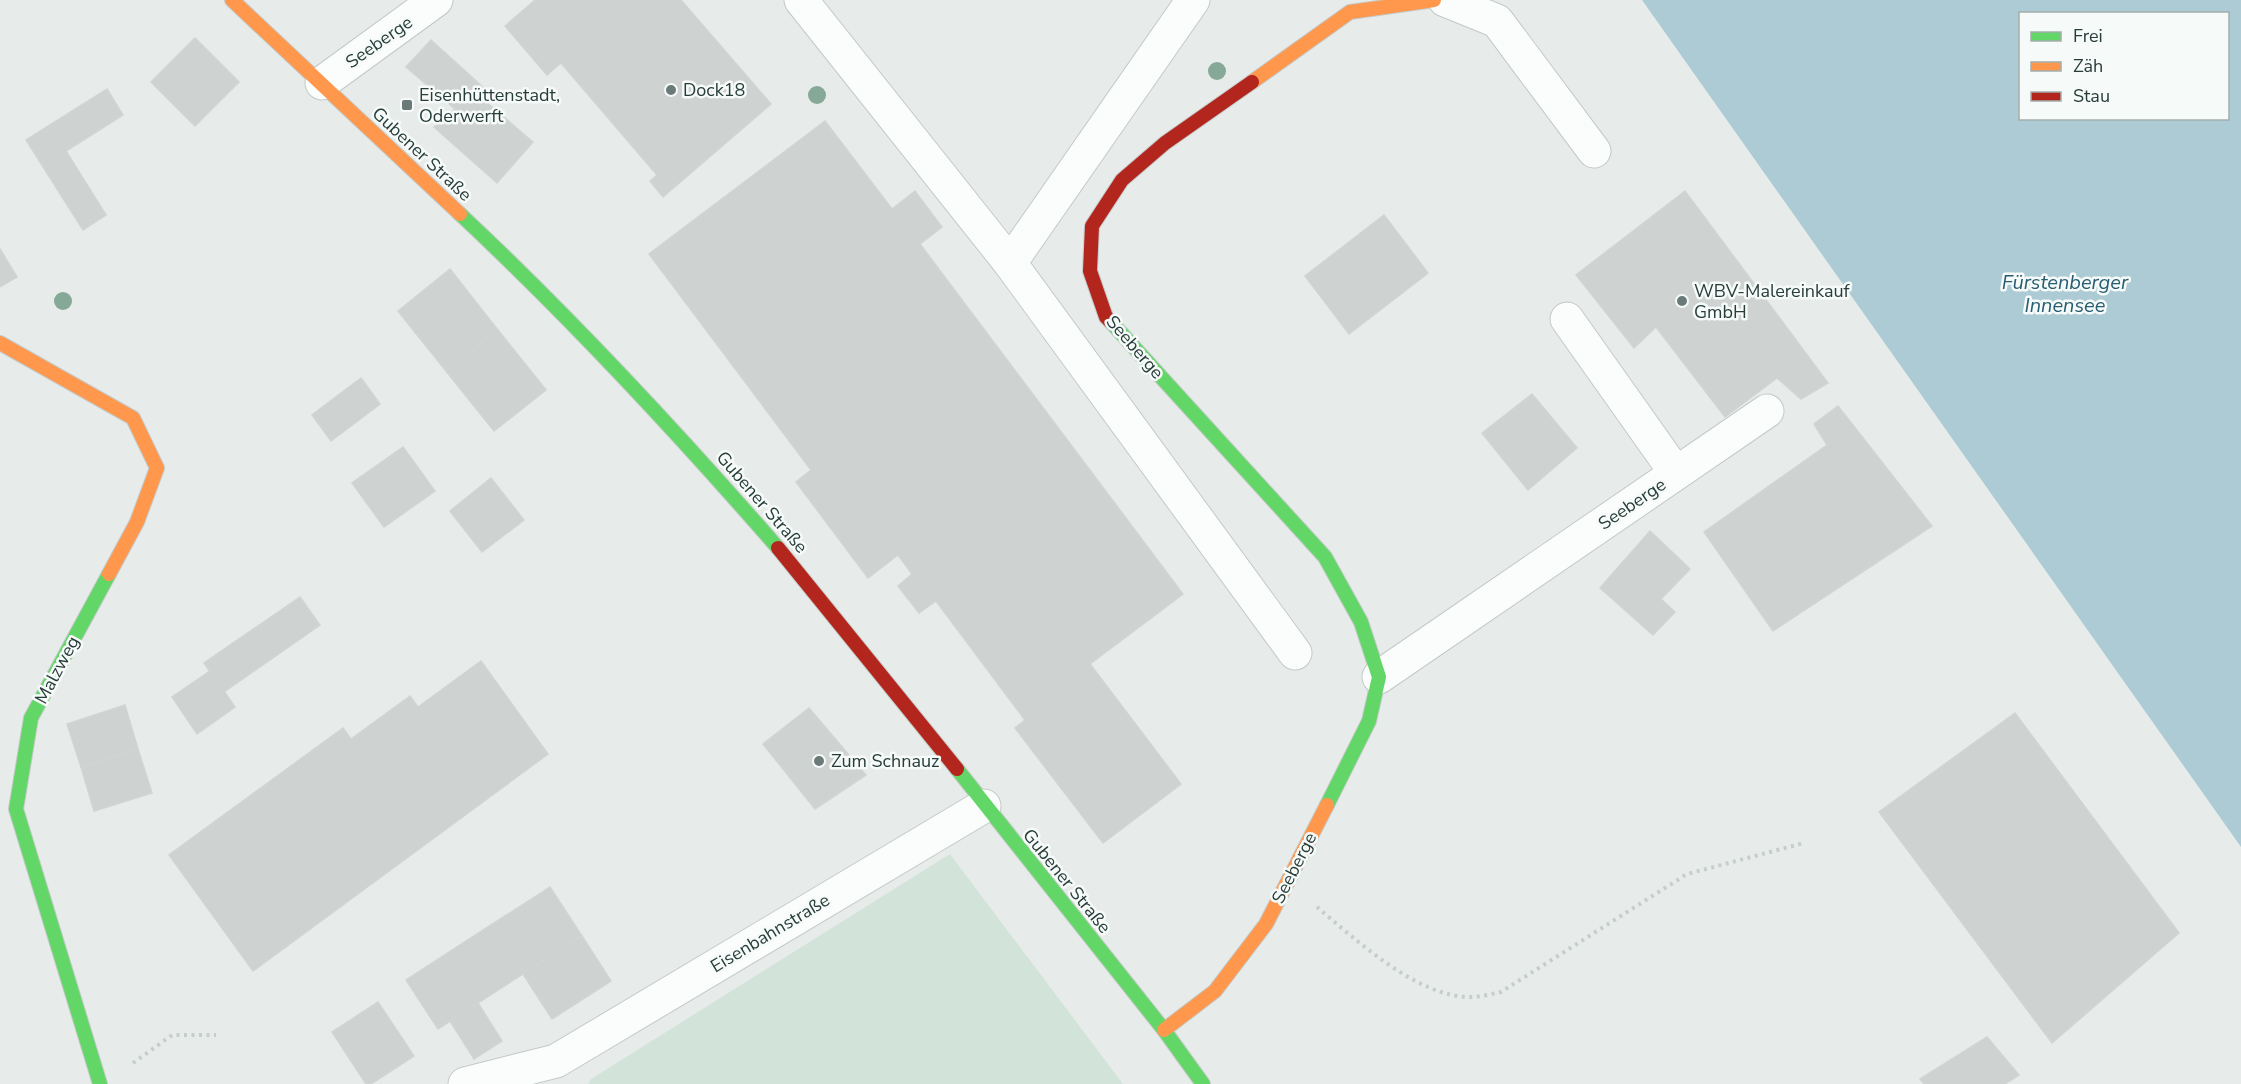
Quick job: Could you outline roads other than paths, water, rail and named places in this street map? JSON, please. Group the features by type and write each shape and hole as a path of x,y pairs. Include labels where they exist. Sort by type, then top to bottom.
{"street":[{"name":"Gubener Straße","path":"232,0 529,279 689,446 813,588 1164,1030 1203,1084"},
{"name":"Seeberge","path":"322,83 436,0"},
{"path":"801,0 1010,263 1295,653"},
{"path":"1010,263 1193,0"},
{"name":"Seeberge","path":"1164,1030 1215,991 1266,924 1369,721 1379,677 1361,622 1325,557 1106,317 1090,272 1092,226 1122,180 1165,143 1350,12 1434,0"},
{"path":"1445,0 1497,21 1594,151"},
{"name":"Seeberge","path":"1568,319 1676,473"},
{"name":"Malzweg","path":"0,343 133,418 157,468 137,522 31,718 16,809 100,1084"},
{"name":"Seeberge","path":"1379,677 1767,411"},
{"name":"Eisenbahnstraße","path":"465,1084 556,1061 984,806"}],"water":[{"name":"Fürstenberger Innensee","path":"1642,0 2241,0 2241,847"}],"place":[{"name":"Dock18","path":"671,90"},
{"name":"Eisenhüttenstadt, Oderwerft","path":"407,105"},
{"name":"WBV-Malereinkauf GmbH","path":"1682,301"},
{"name":"Zum Schnauz","path":"819,761"}]}
